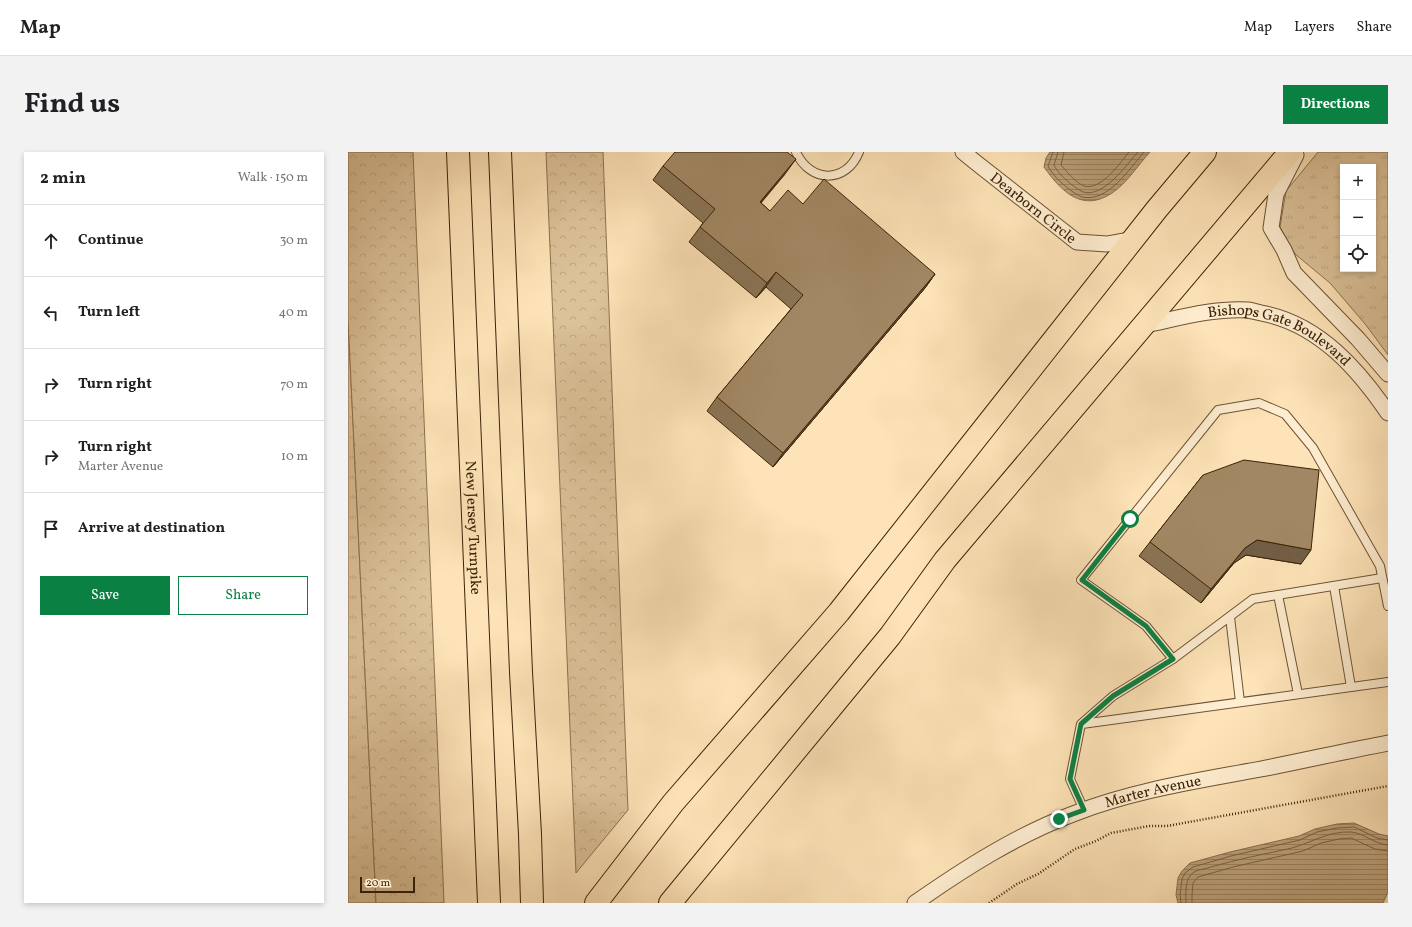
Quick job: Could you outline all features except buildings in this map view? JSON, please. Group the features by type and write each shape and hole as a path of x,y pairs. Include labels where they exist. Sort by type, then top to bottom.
{"highway":[{"name":"New Jersey Turnpike","path":"458,152 489,903"},
{"path":"500,152 532,903"},
{"path":"596,903 673,803 839,612 1157,209 1205,152"},
{"path":"670,903 890,636 945,560 1290,152"}],"street":[{"name":"Dearborn Circle","path":"963,152 1077,242 1107,244 1134,239"},
{"name":"Bishops Gate Boulevard","path":"1297,152 1276,194 1271,228 1284,250 1294,273 1358,339 1388,374"},
{"name":"Bishops Gate Boulevard","path":"1145,324 1217,311 1249,310 1278,317 1306,329 1332,347 1354,368 1376,395 1388,413"},
{"name":"Marter Avenue","path":"916,903 962,872 1045,825 1125,796 1151,789 1314,759 1388,743"}],"lane":[{"path":"796,152 801,162 809,170 818,174 829,176 840,174 849,168 856,160 859,152"},
{"path":"1173,659 1146,626 1082,580 1218,410 1259,403 1285,414 1313,448 1380,566 1388,606"},
{"path":"1084,810 1070,779 1081,724 1113,696 1173,659 1253,599 1382,578"},
{"path":"1334,586 1351,687"},
{"path":"1278,595 1298,694"},
{"path":"1230,617 1240,702"},
{"path":"1081,724 1388,682"}],"path":[{"path":"989,903 1017,884 1038,874 1076,849 1096,842 1111,833 1149,826 1167,826 1388,786"}],"green space":[{"path":"348,152 413,152 444,903 376,903 348,319"},
{"path":"546,152 603,152 628,810 576,873"},
{"path":"1318,152 1388,152 1388,355 1366,325 1330,283 1295,254 1280,227 1286,191"},
{"path":"348,319 376,903 348,903"}],"water":[{"path":"1050,152 1150,152 1117,189 1101,199 1091,201 1082,200 1065,191 1051,176 1044,167 1046,158"},
{"path":"1354,823 1379,834 1388,836 1388,892 1383,903 1178,903 1176,895 1178,878 1182,871 1190,863 1299,836 1315,829 1337,824"}],"route":[{"path":"1059,819 1084,810 1070,779 1081,724 1113,696 1173,659 1146,626 1082,580 1130,519"}]}
